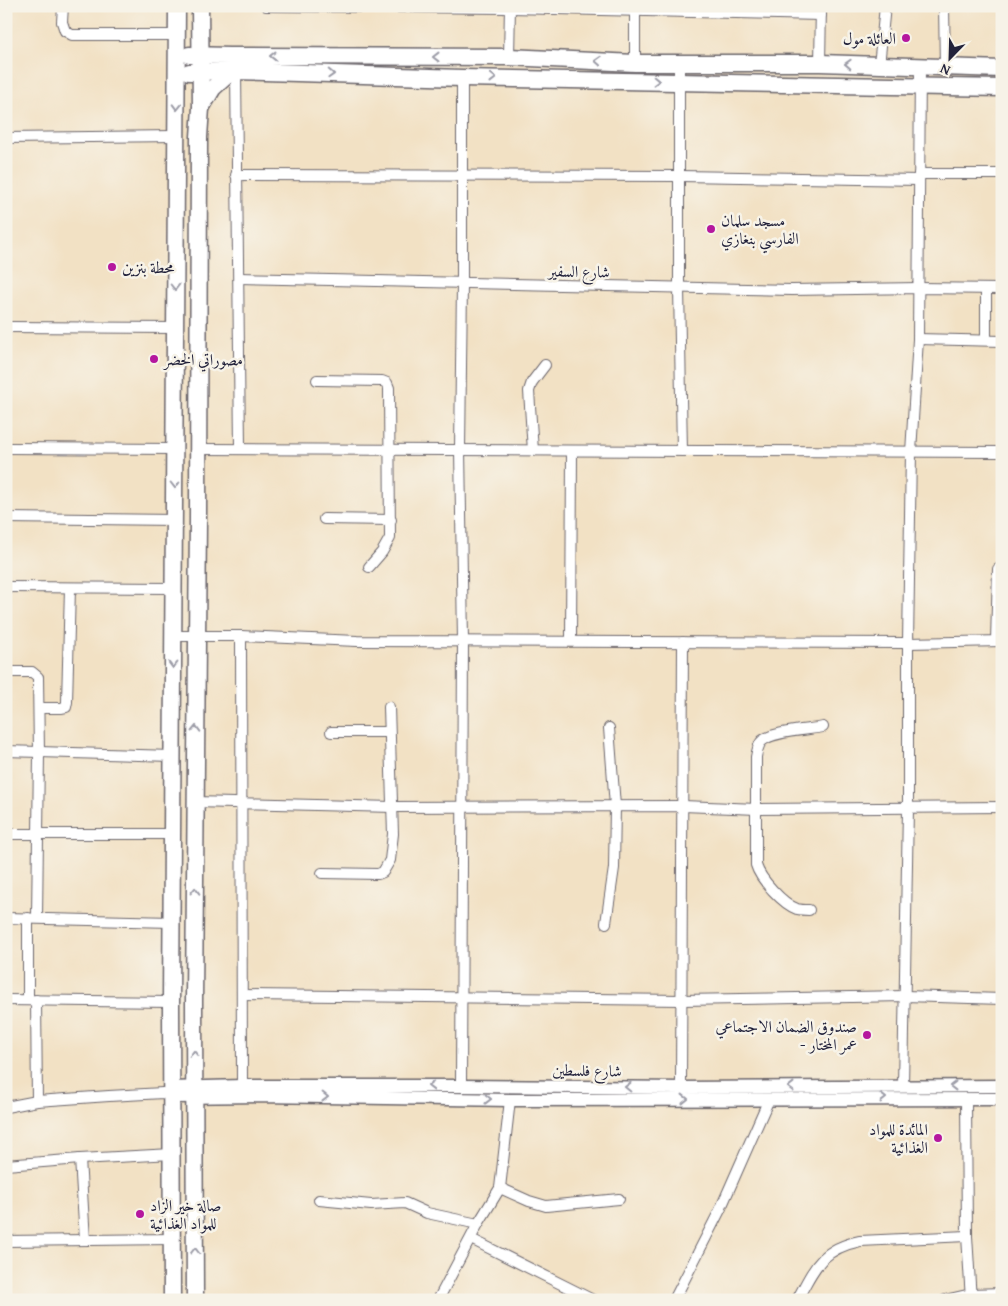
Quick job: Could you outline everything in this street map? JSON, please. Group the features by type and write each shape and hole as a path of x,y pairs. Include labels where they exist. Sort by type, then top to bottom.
{"main road":[{"path":"172,1300 172,1154 169,1093 173,834 177,6"},
{"path":"195,1300 195,802 199,137 201,108 200,6"},
{"path":"200,32 232,66"},
{"path":"177,54 200,55 232,66 377,75 1002,88"},
{"path":"177,72 200,72 232,66 377,56 509,57 635,63 820,63 1002,69"},
{"path":"377,56 377,75"},
{"path":"775,63 775,83"},
{"path":"201,108 213,88 232,66"}],"street":[{"path":"63,6 62,22 65,31 72,35 176,35"},
{"path":"266,6 821,10 820,63"},
{"path":"879,66 885,6"},
{"path":"944,6 945,68"},
{"path":"509,57 510,7"},
{"path":"635,9 635,63"},
{"path":"679,63 679,288 682,451"},
{"path":"232,66 239,278 240,449"},
{"path":"902,1086 908,808 911,452 918,339 920,67"},
{"path":"461,1086 463,641 460,449 462,78"},
{"path":"6,138 176,136"},
{"path":"236,174 919,177 1002,174"},
{"name":"شارع السفير","path":"239,278 792,290 1002,289"},
{"path":"986,289 986,339"},
{"path":"6,327 175,328"},
{"path":"918,339 986,339 1002,341"},
{"path":"533,451 529,391 532,382 545,365"},
{"path":"317,380 374,380 387,383 389,388 390,538 369,568"},
{"path":"6,448 175,449"},
{"path":"198,449 1002,452"},
{"path":"571,641 572,451"},
{"path":"6,518 175,520"},
{"path":"324,519 391,520"},
{"path":"173,636 241,636 357,641 908,643 999,641 998,569"},
{"path":"6,587 173,588"},
{"path":"39,708 61,708 66,706 70,588"},
{"path":"241,636 242,1086"},
{"path":"681,1088 683,642"},
{"path":"6,672 32,672 38,677 37,835 32,918 32,1000 37,1101"},
{"path":"322,873 378,874 383,872 390,860 393,834 393,806 389,707"},
{"path":"809,910 798,909 790,905 769,887 758,872 756,865 756,757 762,741 773,735 824,727"},
{"path":"606,923 613,874 615,806 610,728"},
{"path":"331,732 390,732"},
{"path":"6,752 172,756"},
{"path":"195,802 462,807 683,806 757,809 1002,807"},
{"path":"6,834 173,834"},
{"path":"6,918 172,922"},
{"path":"242,995 682,1000 905,996 1002,999"},
{"path":"6,1000 171,1002"},
{"name":"شارع فلسطين","path":"169,1093 242,1086 461,1086 855,1092 966,1099 1002,1099"},
{"name":"شارع فلسطين","path":"195,1092 262,1096 510,1100 769,1099 902,1086 1002,1086"},
{"path":"6,1107 37,1101 169,1093"},
{"path":"674,1300 720,1210 769,1099"},
{"path":"966,1099 971,1297"},
{"path":"438,1300 478,1224 500,1188 510,1100"},
{"path":"6,1165 80,1158 172,1154"},
{"path":"80,1158 84,1240"},
{"path":"500,1188 529,1201 546,1206 619,1199"},
{"path":"319,1200 371,1205 405,1203 427,1213 478,1224"},
{"path":"801,1298 815,1266 829,1253 850,1243 968,1236"},
{"path":"6,1241 172,1239"},
{"path":"471,1239 593,1300"},
{"path":"945,1300 1002,1293"}],"place":[{"name":"العائلة مول","path":"906,38"},
{"name":"مسجد سلمان الفارسي بنغازي","path":"711,229"},
{"name":"محطة بنزين","path":"112,267"},
{"name":"مصوراتي الخضر","path":"154,359"},
{"name":"صندوق الضمان الاجتماعي - عمر المختار","path":"867,1035"},
{"name":"المائدة للمواد الغذائية","path":"938,1138"},
{"name":"صالة خير الزاد للمواد الغذائية","path":"140,1214"}]}
